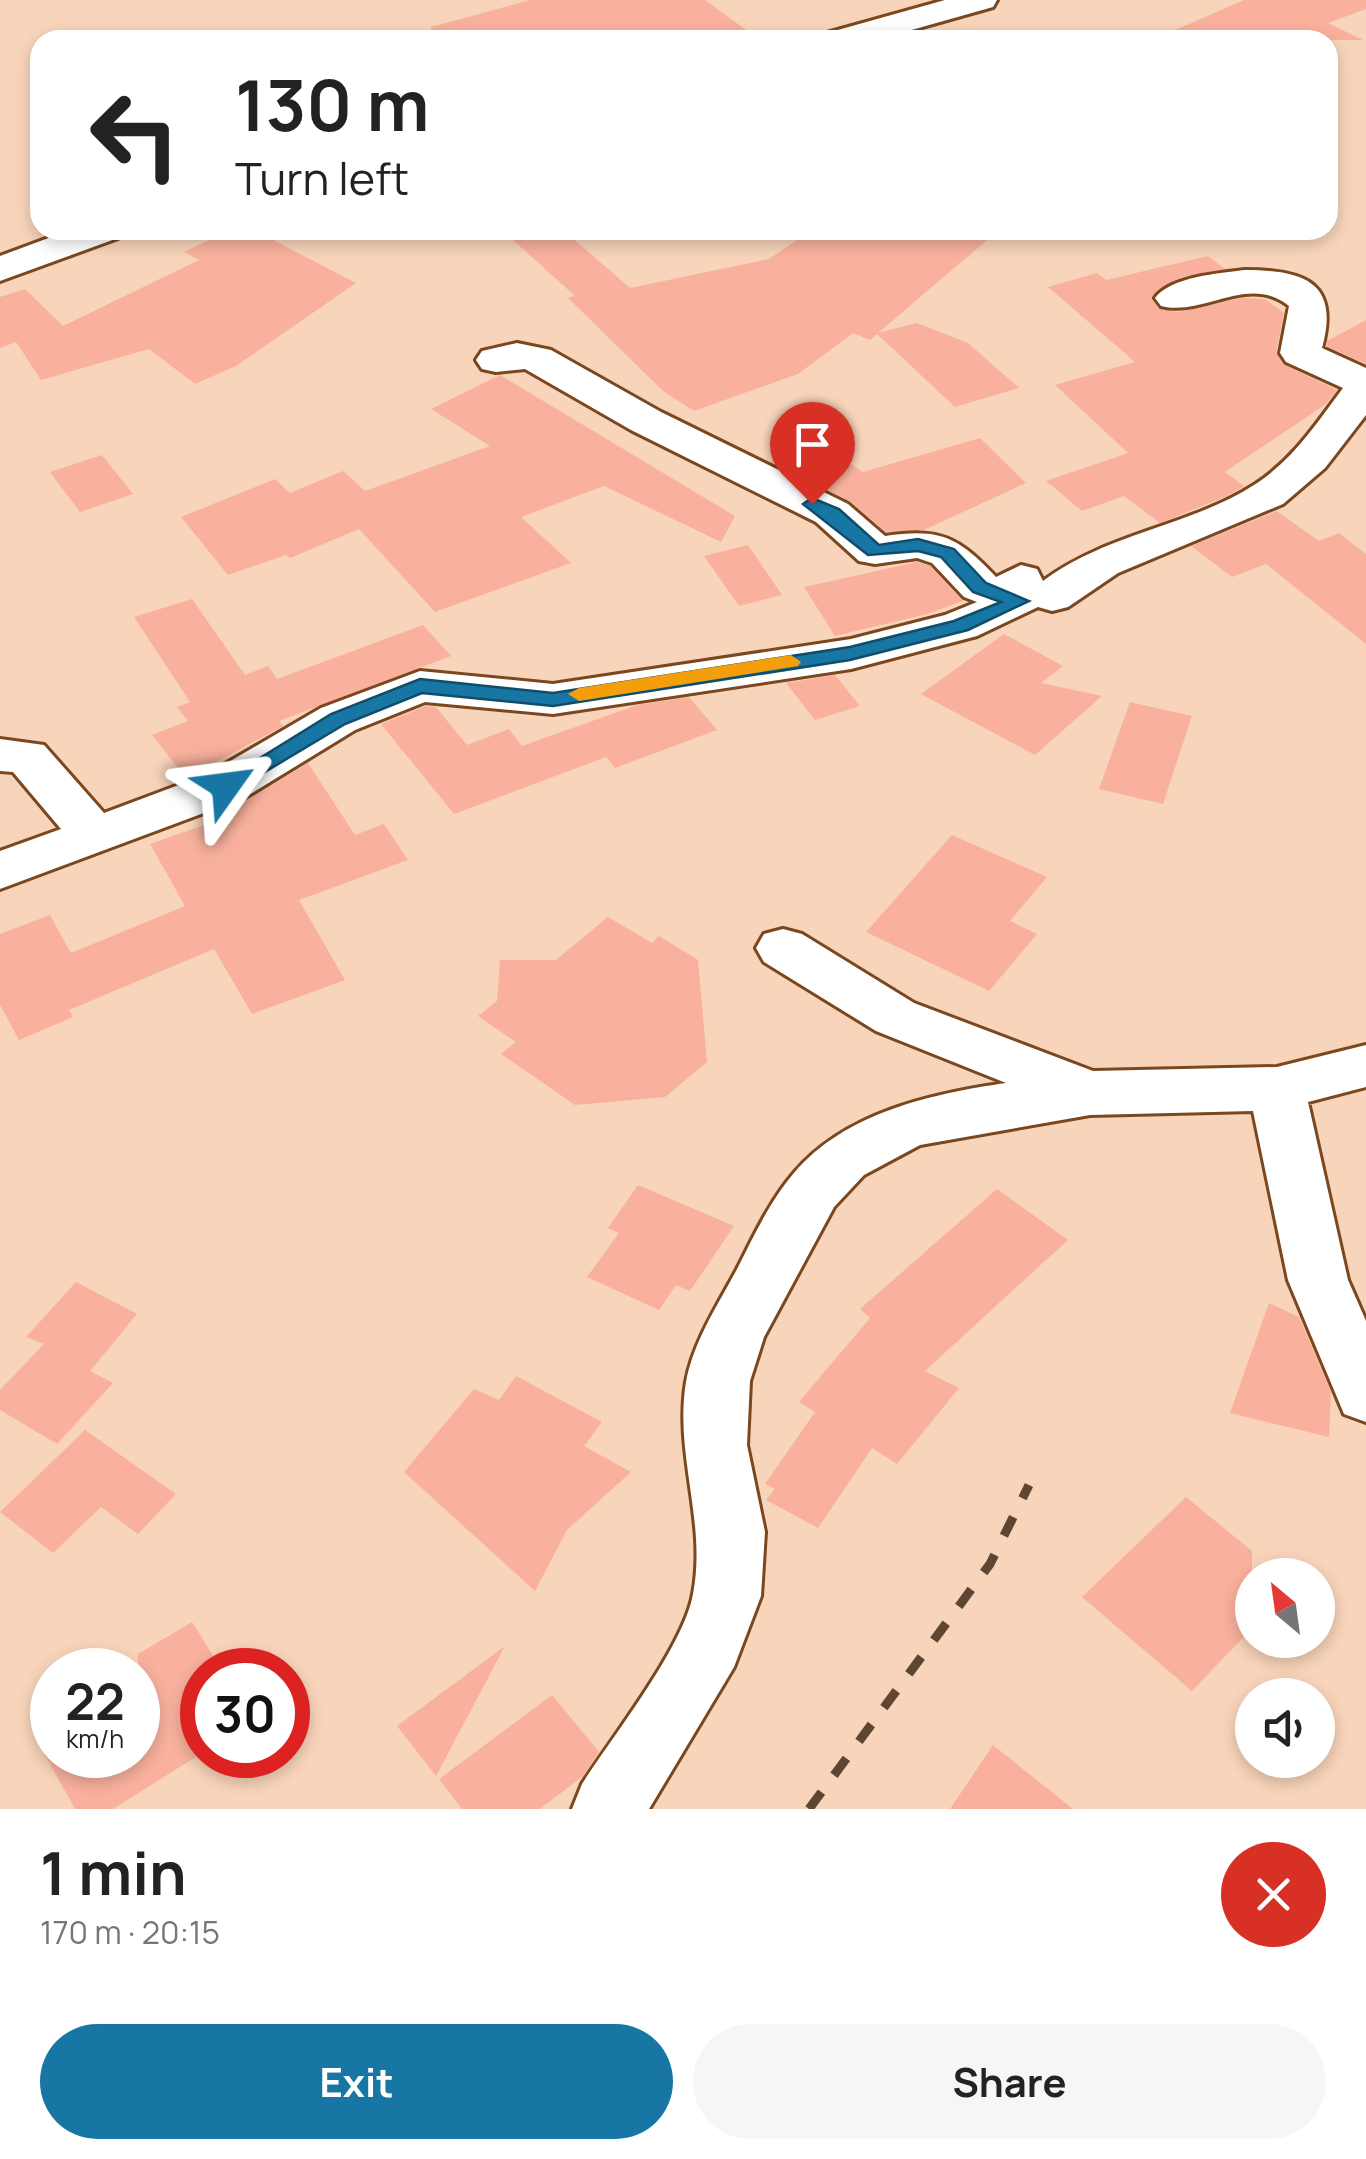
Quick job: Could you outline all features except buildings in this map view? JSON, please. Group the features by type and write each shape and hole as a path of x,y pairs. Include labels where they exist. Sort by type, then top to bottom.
{"street":[{"path":"871,30 960,2"},
{"path":"0,269 78,240"},
{"path":"0,870 226,786 338,719 420,686 553,699 850,654 961,626 1031,592 1268,495 1312,458 1366,384 1300,353 1309,322 1309,302 1294,286 1248,280 1175,298"},
{"path":"496,360 517,355 536,358 646,421 832,514 875,551 918,545 948,553 980,587 1031,592"},
{"path":"0,755 27,757 97,837"},
{"path":"783,948 896,1018 1090,1093"},
{"path":"608,1809 710,1644 726,1596 732,1532 714,1445 718,1381 754,1291 812,1191 844,1159 906,1126 991,1107 1090,1093 1277,1089 1366,1066"},
{"path":"1277,1089 1318,1280 1366,1395"}],"railway":[{"path":"809,1809 990,1564 1029,1485"}],"slow traffic":[{"path":"579,694 791,662"}],"route":[{"path":"226,786 338,719 420,686 553,699 850,654 961,626 1019,601 980,587 948,553 918,545 875,551 832,514 812,504"}]}
